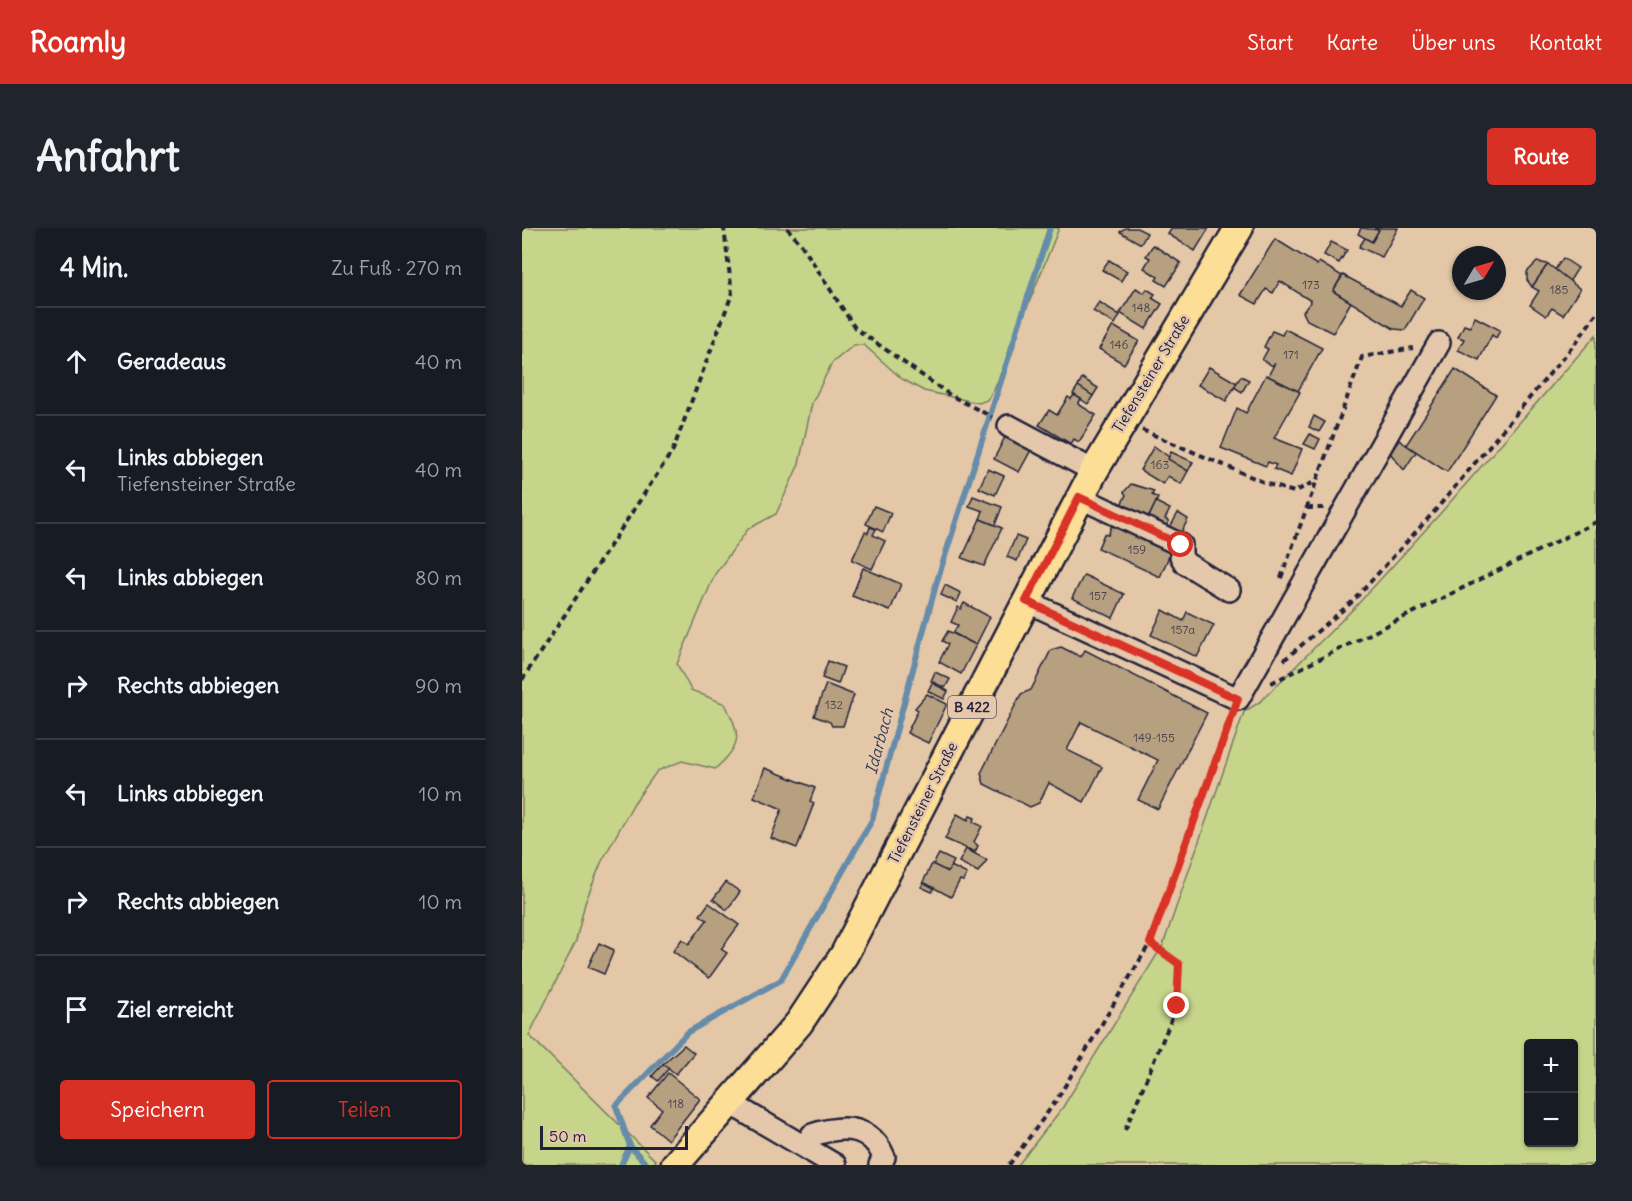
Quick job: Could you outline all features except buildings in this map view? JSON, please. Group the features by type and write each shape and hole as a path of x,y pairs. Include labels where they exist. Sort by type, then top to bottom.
{"main road":[{"name":"Tiefensteiner Straße","path":"675,1165 799,1023 844,955 1079,497 1122,421 1239,228"}],"lane":[{"path":"1026,601 1238,699 1439,343"},
{"path":"1009,426 1094,471"},
{"path":"1079,497 1181,545 1181,556 1185,563 1229,590"},
{"path":"730,1103 835,1165"},
{"path":"805,1148 812,1135 833,1128 852,1127 878,1144 884,1157 880,1165"}],"path":[{"path":"522,680 673,450 732,294 724,228"},
{"path":"787,228 801,244 855,328 950,395 1009,426"},
{"path":"1282,662 1352,602 1404,545 1578,340 1596,314"},
{"path":"1278,587 1362,357 1439,343"},
{"path":"1122,421 1268,484 1294,492 1316,481"},
{"path":"1269,684 1596,522"},
{"path":"1009,1165 1056,1101 1150,943 1238,699"},
{"path":"1125,1130 1177,1006 1179,964 1150,943"}],"green space":[{"path":"522,228 1059,228 994,390 987,400 979,403 924,391 902,379 864,345 854,345 832,363 812,403 799,464 776,514 748,529 715,574 677,664 691,690 725,704 736,732 735,745 715,769 682,761 657,771 634,803 601,863 585,903 576,941 529,1035 656,1161 652,1165 522,1165"},
{"path":"1596,335 1596,1165 1018,1165 1063,1107 1163,945 1244,712 1261,701 1357,605"}],"waterway":[{"name":"Idarbach","path":"647,1165 630,1146 616,1106 688,1032 781,980 872,820 937,581 1050,228"},
{"path":"621,1165 630,1146"}],"route":[{"path":"1177,1006 1179,964 1150,943 1201,807 1238,699 1026,601 1079,497 1181,545"}]}
